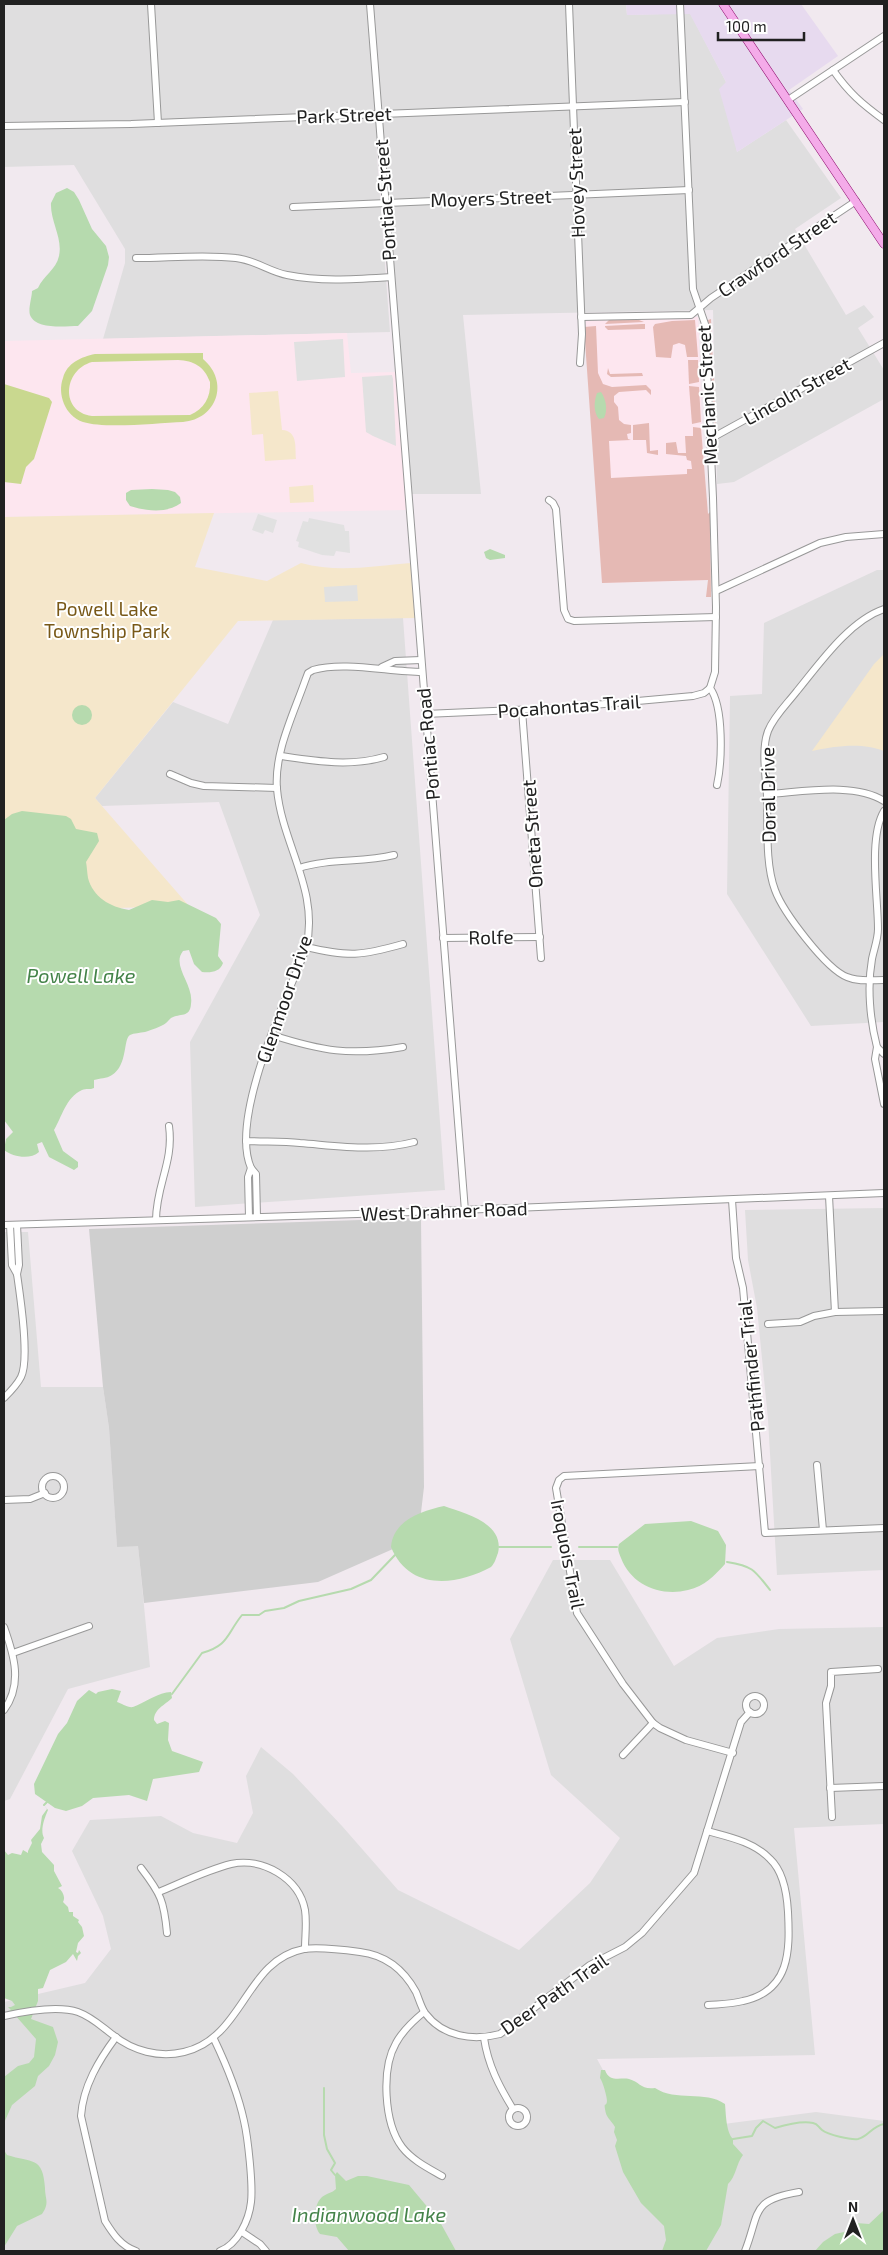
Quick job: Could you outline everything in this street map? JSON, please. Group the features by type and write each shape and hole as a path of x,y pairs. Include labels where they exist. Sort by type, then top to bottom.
{"main road":[{"path":"726,5 884,244"}],"street":[{"path":"151,4 158,123"},
{"name":"Pontiac Street","path":"370,4 391,277"},
{"name":"Hovey Street","path":"570,4 581,318 580,362"},
{"name":"Mechanic Street","path":"680,4 693,289 705,324 716,591 715,672 710,688"},
{"path":"788,100 884,36"},
{"path":"834,70 857,101 884,120"},
{"name":"Park Street","path":"4,126 158,123 685,102"},
{"name":"Moyers Street","path":"293,207 689,190"},
{"name":"Crawford Street","path":"581,318 691,315 856,201"},
{"path":"136,258 229,257 253,261 281,274 292,276 342,279 391,277"},
{"name":"Pontiac Road","path":"391,277 464,1211"},
{"name":"Lincoln Street","path":"710,439 884,343"},
{"path":"549,500 556,509 564,610 570,620 716,617"},
{"path":"716,591 820,543 846,537 884,534"},
{"name":"Doral Drive","path":"884,609 874,612 822,659 778,714 768,731 766,744 770,866 775,891 790,915 828,965 847,978 884,980"},
{"name":"Glenmoor Drive","path":"382,667 395,661 421,660"},
{"name":"Glenmoor Drive","path":"257,1216 256,1174 247,1160 246,1126 252,1095 309,935 309,904 283,821 277,788 280,756 308,673 318,668 382,667 395,672 422,672"},
{"path":"710,688 717,698 720,715 717,785"},
{"name":"Pocahontas Trail","path":"425,714 522,710 693,696 701,694 710,688"},
{"name":"Oneta Street","path":"522,710 541,958"},
{"path":"280,756 341,763 367,762 384,757"},
{"path":"170,774 204,786 277,788"},
{"path":"767,794 847,790 862,791 884,801"},
{"path":"884,811 877,826 878,932 872,959 871,980 873,1032 876,1047 875,1059 884,1104"},
{"path":"298,868 327,861 373,860 394,855"},
{"name":"Rolfe","path":"443,938 540,936"},
{"path":"306,947 352,955 363,955 403,944"},
{"path":"272,1035 313,1048 336,1052 368,1052 403,1047"},
{"path":"876,1047 884,1054"},
{"path":"156,1220 156,1203 171,1147 169,1126"},
{"path":"246,1142 368,1148 395,1147 414,1142"},
{"name":"Glenmoor Drive","path":"250,1217 248,1177 251,1168"},
{"name":"West Drahner Road","path":"10,1225 464,1211 884,1193"},
{"path":"829,1196 835,1312"},
{"name":"Pathfinder Trial","path":"732,1200 736,1258 743,1288 765,1533 822,1530"},
{"path":"4,1398 22,1376 24,1361 20,1296 17,1274 12,1266 10,1225"},
{"path":"768,1324 800,1322 814,1316 835,1312 884,1311"},
{"path":"817,1465 822,1530 884,1528"},
{"name":"Iroquois Trail","path":"733,1753 686,1740 653,1723 623,1684 577,1613 557,1484 564,1476 760,1466"},
{"path":"4,1500 30,1499 45,1494"},
{"path":"13,1653 89,1626"},
{"path":"4,1627 13,1653 15,1682 12,1696 4,1710"},
{"path":"832,1817 826,1703 831,1686 831,1672 878,1669"},
{"name":"Deer Path Trail","path":"6,2016 61,2008 89,2017 128,2046 142,2051 167,2054 184,2052 214,2038 238,2010 268,1967 278,1958 305,1949 360,1952 385,1958 405,1975 415,1991 424,2012 445,2030 470,2038 484,2038 500,2034 590,1965 625,1947 642,1933 694,1873 742,1722 750,1712"},
{"path":"623,1755 653,1723"},
{"path":"830,1788 884,1786"},
{"path":"707,1831 736,1839 757,1848 771,1859 780,1872 787,1894 789,1952 785,1967 777,1981 762,1993 744,2001 708,2005"},
{"path":"159,1892 232,1864 246,1862 266,1867 293,1885 301,1897 306,1925 305,1949"},
{"path":"141,1868 159,1892 166,1914 167,1933"},
{"path":"424,2012 410,2024 395,2044 388,2076 387,2104 390,2124 403,2148 418,2161 442,2176"},
{"path":"116,2037 98,2062 82,2103 81,2116 105,2222 113,2235 128,2248 136,2251"},
{"path":"214,2038 225,2062 244,2121 251,2201 242,2232 226,2249 220,2251"},
{"path":"484,2038 487,2057 493,2073 513,2109"},
{"path":"745,2251 754,2219 763,2205 776,2197 799,2192"},
{"path":"242,2232 260,2244 266,2251"}],"shaded area":[{"path":"4,4 626,4 627,15 690,13 726,82 737,152 786,120 841,198 795,229 846,315 864,305 874,317 858,328 884,370 884,399 734,482 717,484 713,310 463,315 481,494 410,494 391,277 376,143 390,332 103,339 125,263 125,249 74,165 4,167"},
{"path":"626,4 801,4 838,56 789,90 803,109 737,152 719,89 726,82 690,14 627,15"},
{"path":"698,317 708,580 602,583 585,318"},
{"path":"711,319 713,366 710,366 708,320"},
{"path":"609,320 639,320 644,322 605,324"},
{"path":"695,320 698,357 687,357 685,345 679,343 673,345 671,358 656,357 653,327 655,324"},
{"path":"645,324 645,329 608,330 605,327 605,326"},
{"path":"596,326 598,373 603,384 612,387 646,385 651,390 651,395 646,390 619,392 614,396 614,402 618,407 619,420 624,424 631,425 631,433 627,434 628,439 631,440 609,441 611,478 687,474 687,469 692,469 691,461 687,460 686,456 666,454 666,443 676,442 678,453 686,453 685,436 693,436 693,427 701,428 708,514 710,512 711,597 706,597 708,580 602,583 584,327"},
{"path":"347,333 351,373 396,372 407,510 4,517 4,341"},
{"path":"343,339 345,377 297,381 294,342"},
{"path":"203,353 203,359 211,368 216,378 218,388 216,398 204,414 183,422 104,425 83,422 71,415 67,410 62,397 61,384 65,373 71,365 80,359 95,354","holes":["184,361 198,365 205,372 210,382 206,402 190,415 92,416 82,413 74,407 70,399 69,391 75,373 82,366 92,362"]},
{"path":"688,360 698,360 699,382 689,384"},
{"path":"608,368 610,374 642,373 643,376 611,377 607,374"},
{"path":"392,375 396,446 366,432 362,377"},
{"path":"714,378 716,428 715,429 711,380"},
{"path":"4,384 49,398 52,402 34,459 26,467 21,484 4,482"},
{"path":"689,386 699,387 701,422 692,424"},
{"path":"649,423 650,451 658,450 658,455 647,453 646,440 633,440 633,425"},
{"path":"258,514 277,520 273,533 265,530 263,534 252,530"},
{"path":"309,518 344,525 345,531 349,531 350,553 336,551 334,556 322,555 298,547 299,542 296,541 303,521 308,522"},
{"path":"877,570 884,570 884,1022 811,1026 727,894 730,696 762,694 764,623"},
{"path":"357,585 358,601 325,602 324,587"},
{"path":"403,618 445,1190 195,1207 190,1042 260,915 219,802 102,806 95,798 173,702 228,724 273,620"},
{"path":"884,1208 884,1570 777,1575 768,1419 757,1308 748,1260 745,1210"},
{"path":"421,1218 424,1487 418,1538 318,1582 144,1603 138,1546 117,1547 109,1428 103,1387 89,1229"},
{"path":"4,1232 28,1232 41,1387 103,1387 109,1428 117,1546 138,1545 150,1667 68,1689 10,1799 4,1801"},
{"path":"553,1560 610,1560 674,1666 717,1638 779,1629 884,1627 884,1824 794,1828 815,2055 597,2059 621,2103 701,2127 816,2112 884,2121 884,2251 4,2251 4,2002 85,1983 111,1949 103,1916 72,1851 90,1820 161,1816 193,1833 237,1843 253,1813 246,1776 261,1747 293,1774 398,1890 519,1950 590,1883 620,1838 551,1775 510,1639"}],"green space":[{"path":"278,391 282,430 291,433 295,440 296,459 265,461 263,434 252,435 249,393"},
{"path":"313,485 314,502 290,503 289,487"},
{"name":"Powell Lake Township Park","path":"214,513 195,567 267,581 301,563 328,568 342,568 411,563 415,618 238,621 95,798 189,906 4,911 4,517"},
{"path":"884,654 884,751 867,746 839,746 812,751 874,664"}],"water":[{"path":"67,188 74,192 79,200 92,229 106,246 109,257 92,311 78,326 51,326 33,320 30,315 30,306 32,291 38,288 55,265 59,256 60,249 52,216 51,203 56,193"},
{"path":"601,392 605,401 606,412 604,418 599,419 595,410 595,403 597,393"},
{"path":"152,489 175,492 180,497 181,503 169,509 156,511 130,506 126,500 126,493 131,490"},
{"path":"490,549 505,555 505,558 490,560 486,558 484,552"},
{"path":"82,705 89,708 92,715 89,722 82,725 75,722 72,715 75,708"},
{"name":"Powell Lake","path":"22,811 66,816 71,819 76,829 97,833 99,841 86,862 88,878 90,885 98,896 109,904 129,910 152,900 168,902 179,900 216,918 221,924 218,956 223,963 220,968 212,972 202,972 194,964 189,950 183,951 180,957 181,969 191,997 189,1011 171,1018 156,1028 130,1035 126,1042 121,1065 117,1071 105,1078 94,1080 94,1088 82,1090 68,1102 54,1130 63,1151 78,1162 78,1167 74,1170 49,1157 42,1142 37,1144 39,1152 31,1156 17,1156 4,1150 6,1139 13,1132 4,1120 4,820 12,814"},
{"path":"444,1506 472,1516 489,1527 495,1534 499,1543 498,1553 491,1567 463,1578 435,1581 421,1578 409,1571 399,1561 391,1547 397,1530 410,1518"},
{"path":"691,1521 718,1531 726,1545 725,1564 704,1583 688,1590 668,1592 648,1587 639,1582 621,1558 618,1549 619,1544 645,1524"},
{"path":"112,1689 121,1691 117,1702 131,1707 166,1692 171,1692 172,1698 158,1710 154,1720 157,1724 165,1721 169,1723 168,1740 172,1751 203,1762 199,1772 153,1779 147,1801 129,1795 93,1798 82,1806 66,1811 55,1808 35,1794 34,1784 58,1734 67,1723 77,1701 89,1690 96,1694"},
{"path":"44,1805 48,1810 42,1828 44,1838 41,1844 42,1852 54,1865 54,1871 62,1886 58,1888 63,1894 63,1902 68,1907 69,1912 73,1912 73,1916 79,1920 78,1922 82,1927 84,1936 78,1943 76,1952 78,1953 79,1950 81,1953 77,1961 73,1954 66,1962 50,1970 43,1988 38,1989 38,2001 31,2019 53,2027 58,2042 55,2055 49,2066 38,2076 35,2086 12,2105 4,2123 4,2077 18,2066 29,2063 34,2057 36,2039 15,2015 8,2011 11,2010 8,2007 15,2005 12,2001 4,1998 4,1850 8,1855 12,1853 21,1855 23,1850 28,1853 32,1843 31,1840 40,1829 42,1816 47,1809"},
{"path":"601,2070 605,2070 609,2077 633,2080 647,2088 655,2088 672,2094 709,2098 725,2104 726,2118 733,2144 743,2155 733,2178 728,2184 721,2225 706,2251 662,2251 666,2240 664,2226 641,2203 623,2172 615,2146 617,2140 614,2132 615,2127 606,2112 605,2105 607,2099 600,2078"},
{"path":"4,2150 7,2155 35,2162 42,2170 46,2207 42,2214 17,2226 4,2247"},
{"name":"Indianwood Lake","path":"337,2172 346,2181 358,2176 367,2176 409,2185 440,2222 456,2251 349,2251 337,2237 320,2234 315,2220 317,2205 322,2197 336,2189 335,2175"},
{"path":"884,2210 884,2251 815,2251 823,2242 835,2234 844,2232 856,2223 869,2224"}],"waterway":[{"path":"499,1547 551,1547"},
{"path":"579,1547 617,1547"},
{"path":"172,1694 202,1653 222,1643 242,1615 259,1615 265,1611 284,1608 299,1601 351,1589 371,1580 395,1555"},
{"path":"727,1562 742,1565 752,1570 770,1590"},
{"path":"44,1805 47,1802"},
{"path":"324,2088 324,2135 327,2149 335,2163 331,2170 335,2175"},
{"path":"733,2139 752,2136 756,2128 763,2121 775,2128 799,2123 813,2123 829,2134 855,2139 865,2136 876,2127 884,2124"}]}
